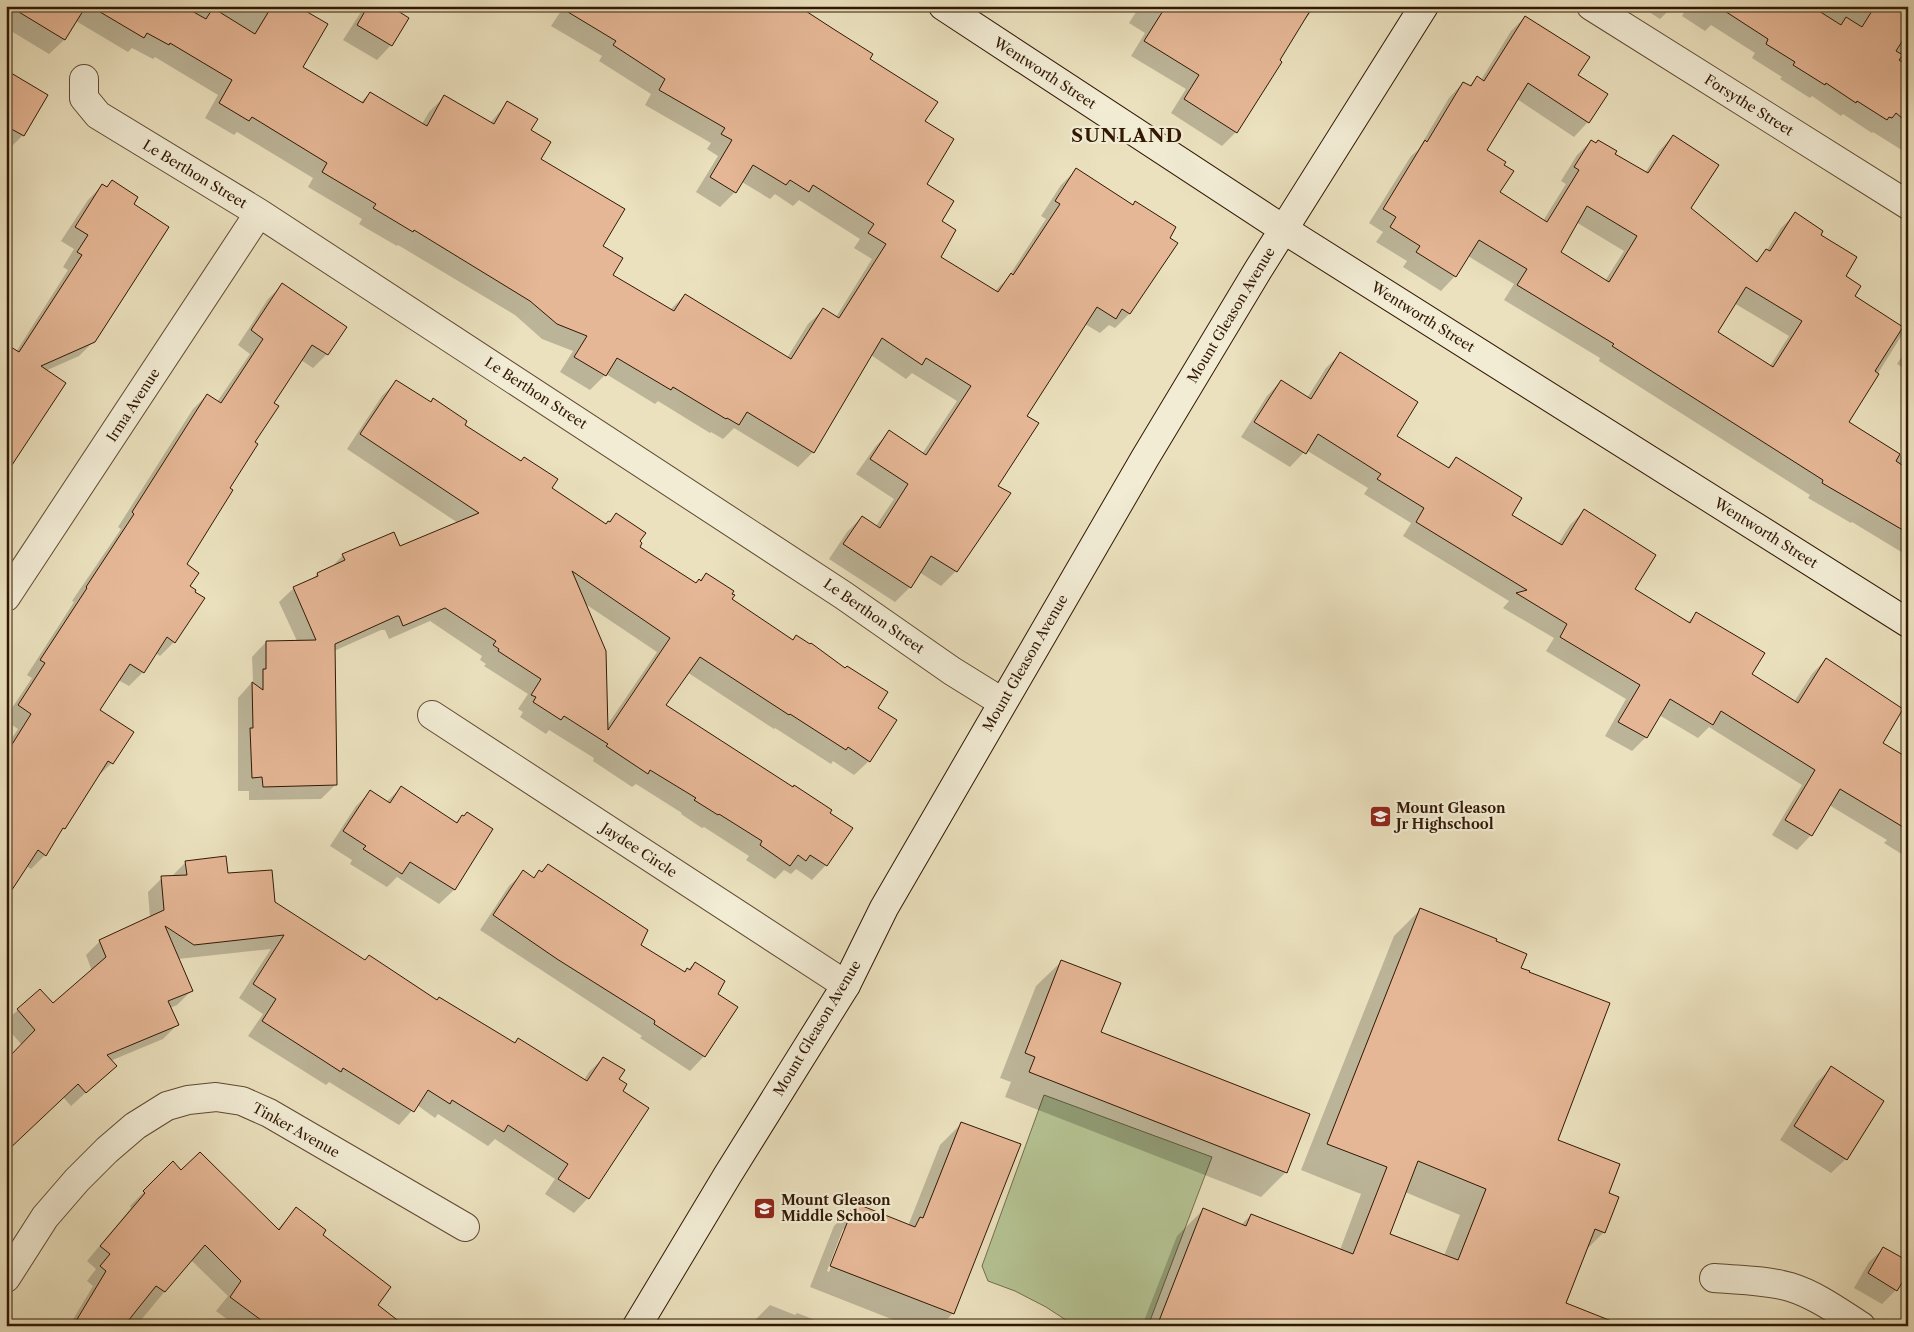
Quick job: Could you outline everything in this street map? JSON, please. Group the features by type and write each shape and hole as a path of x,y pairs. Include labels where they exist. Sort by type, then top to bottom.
{"street":[{"name":"Wentworth Street","path":"942,6 1283,229 1908,623"},
{"name":"Mount Gleason Avenue","path":"637,1326 727,1176 846,985 884,908 1145,458 1283,229 1424,6"},
{"name":"Forsythe Street","path":"1591,6 1908,205"},
{"name":"Le Berthon Street","path":"84,79 84,98 98,115 260,213 843,595 952,671 1002,702"},
{"name":"Irma Avenue","path":"6,597 260,213"},
{"name":"Jaydee Circle","path":"432,715 846,985"},
{"name":"Tinker Avenue","path":"6,1278 45,1217 77,1180 107,1150 135,1126 167,1106 188,1100 216,1097 242,1101 270,1113 465,1227"},
{"path":"1714,1278 1770,1283 1791,1287 1815,1298 1861,1326"}],"green space":[{"path":"1044,1095 1212,1157 1148,1326 1075,1326 1046,1307 1015,1291 988,1281 982,1266"}],"building":[{"path":"9,6 86,6 65,40"},
{"path":"90,6 183,6 206,19 213,8 255,34 272,6 297,6 328,24 303,67 363,103 370,92 427,126 444,95 494,124 507,101 538,119 531,130 551,142 541,159 625,209 603,246 623,258 613,275 674,311 685,294 791,359 823,308 839,318 886,244 868,233 874,224 813,185 809,192 790,180 786,185 753,165 736,193 710,177 732,140 721,134 725,128 659,90 665,79 613,45 616,41 558,6 798,6 873,54 870,59 938,102 925,121 954,139 927,184 954,201 942,221 956,230 941,257 998,292 1011,273 1013,275 1060,204 1055,201 1076,168 1133,205 1135,201 1176,227 1170,238 1178,243 1130,314 1122,309 1116,319 1097,307 1027,416 1039,423 998,486 1011,493 957,572 931,556 911,588 843,544 862,516 880,528 908,484 870,459 889,430 926,455 971,386 926,358 922,365 882,338 814,453 747,412 739,425 673,387 671,390 617,358 606,376 574,357 587,336 557,324 530,301 414,230 413,232 373,208 376,204 322,172 327,163 252,117 249,121 219,103 232,80 170,43 169,45 147,33 144,38"},
{"path":"368,6 390,6 409,18 392,46 357,25"},
{"path":"1166,6 1313,6 1280,60 1282,62 1237,133 1184,99 1199,75 1144,41"},
{"path":"1717,6 1811,6 1841,25 1846,17 1862,27 1875,6 1908,6 1908,32 1896,51 1903,55 1899,60 1908,66 1908,123 1896,113 1887,120 1857,101 1856,103 1826,83 1825,85 1793,65 1795,62 1766,44 1768,39"},
{"path":"1525,16 1590,57 1578,75 1608,94 1589,123 1528,83 1487,150 1506,162 1504,165 1514,171 1500,192 1547,222 1579,170 1574,167 1591,140 1596,143 1598,140 1617,151 1615,154 1648,173 1673,135 1719,165 1691,208 1757,262 1766,249 1770,251 1795,212 1823,231 1821,235 1857,257 1846,276 1861,286 1855,296 1903,327 1875,371 1879,374 1849,422 1900,454 1896,461 1908,469 1908,533 1822,483 1823,480 1612,346 1614,344 1517,285 1527,269 1479,240 1456,277 1416,252 1420,246 1390,227 1396,217 1383,209 1425,140 1427,142 1463,82 1471,86 1477,76 1484,81","holes":["1587,206 1637,236 1609,282 1561,252","1746,287 1802,321 1773,367 1718,332"]},
{"path":"6,70 48,95 24,136 6,126"},
{"path":"112,180 138,197 134,204 169,227 95,342 41,366 66,383 6,474 6,344 19,352 82,255 77,252 88,235 75,227 102,184 107,187"},
{"path":"282,283 347,327 328,355 312,345 274,403 279,406 255,442 258,444 230,488 233,490 187,564 199,573 190,586 196,590 195,592 205,598 175,643 167,637 144,673 130,664 100,710 134,732 113,764 108,761 46,856 38,850 6,899 6,754 31,714 18,705 45,663 40,660 134,514 132,512 207,394 221,403 263,339 251,330"},
{"path":"1340,352 1418,402 1397,436 1449,468 1456,457 1522,498 1512,515 1562,545 1584,509 1656,555 1635,589 1690,623 1696,612 1765,653 1752,674 1798,703 1826,658 1903,709 1883,743 1908,758 1908,830 1840,789 1812,836 1785,820 1815,770 1721,711 1713,725 1670,699 1647,738 1618,722 1640,685 1560,637 1567,624 1516,593 1527,590 1416,522 1424,508 1377,479 1381,474 1318,434 1306,454 1254,422 1281,380 1311,399"},
{"path":"396,380 431,402 433,398 467,421 465,425 521,461 524,457 558,479 552,488 606,524 608,521 610,522 616,513 646,533 640,541 642,543 640,547 696,583 699,579 701,581 706,573 734,591 732,594 735,595 732,599 793,640 796,635 811,643 845,668 847,666 888,692 878,708 897,720 870,762 848,747 846,750 789,715 700,657 666,705 793,787 794,785 832,810 830,813 853,828 827,866 810,855 806,861 798,855 790,866 760,845 762,841 694,800 696,798 650,770 648,774 606,746 608,744 564,716 561,720 533,702 536,697 531,695 541,679 498,651 499,649 493,645 496,641 445,608 403,626 399,616 397,616 335,644 337,785 263,787 262,777 252,778 250,728 253,728 252,682 263,690 263,669 266,669 266,641 316,640 293,587 318,576 317,573 345,560 342,554 394,532 400,546 479,513 360,434","holes":["572,571 670,638 608,730 606,651"]},
{"path":"401,786 457,823 462,815 464,816 467,812 493,829 455,890 410,862 402,874 363,849 366,846 343,831 370,790 390,803"},
{"path":"226,856 228,873 272,870 275,902 365,960 369,955 437,1000 439,997 515,1043 518,1038 587,1081 603,1057 625,1070 619,1079 627,1084 623,1091 649,1108 589,1199 558,1179 568,1164 508,1125 504,1132 452,1100 450,1104 428,1090 414,1112 343,1068 341,1072 262,1021 276,999 253,984 284,935 194,945 165,926 193,991 168,1001 179,1025 107,1055 117,1066 86,1093 78,1084 6,1152 6,1060 35,1030 17,1009 40,989 53,1003 106,957 99,940 164,910 161,876 187,875 185,861"},
{"path":"548,864 648,930 641,945 685,972 687,968 690,970 695,962 725,981 718,994 738,1007 705,1057 654,1024 654,1020 557,959 493,915 523,870 534,878 539,870 542,872"},
{"path":"1420,908 1497,939 1496,941 1527,954 1521,968 1529,972 1610,1003 1558,1140 1620,1164 1609,1193 1619,1197 1605,1233 1595,1229 1566,1303 1619,1324 1619,1326 1157,1326 1203,1208 1246,1226 1251,1214 1353,1254 1387,1167 1327,1144","holes":["1418,1161 1486,1189 1458,1260 1390,1234"]},
{"path":"1061,960 1121,983 1101,1032 1310,1114 1287,1173 1029,1072 1035,1057 1025,1053"},
{"path":"1831,1066 1884,1101 1847,1160 1794,1126"},
{"path":"961,1122 1021,1144 954,1314 830,1266 855,1203 915,1227 920,1217 923,1218"},
{"path":"200,1152 279,1230 296,1207 326,1230 323,1235 391,1287 378,1305 405,1326 269,1326 230,1297 241,1281 205,1245 165,1292 156,1286 124,1326 73,1326 106,1271 100,1266 110,1254 100,1246 145,1193 143,1191 173,1161 181,1170"},
{"path":"1883,1247 1908,1261 1908,1273 1897,1291 1868,1273"}],"place":[{"name":"Mount Gleason Jr Highschool","path":"1380,816"},
{"name":"Mount Gleason Middle School","path":"765,1208"}],"district":[{"name":"SUNLAND","path":"1127,135"}]}
